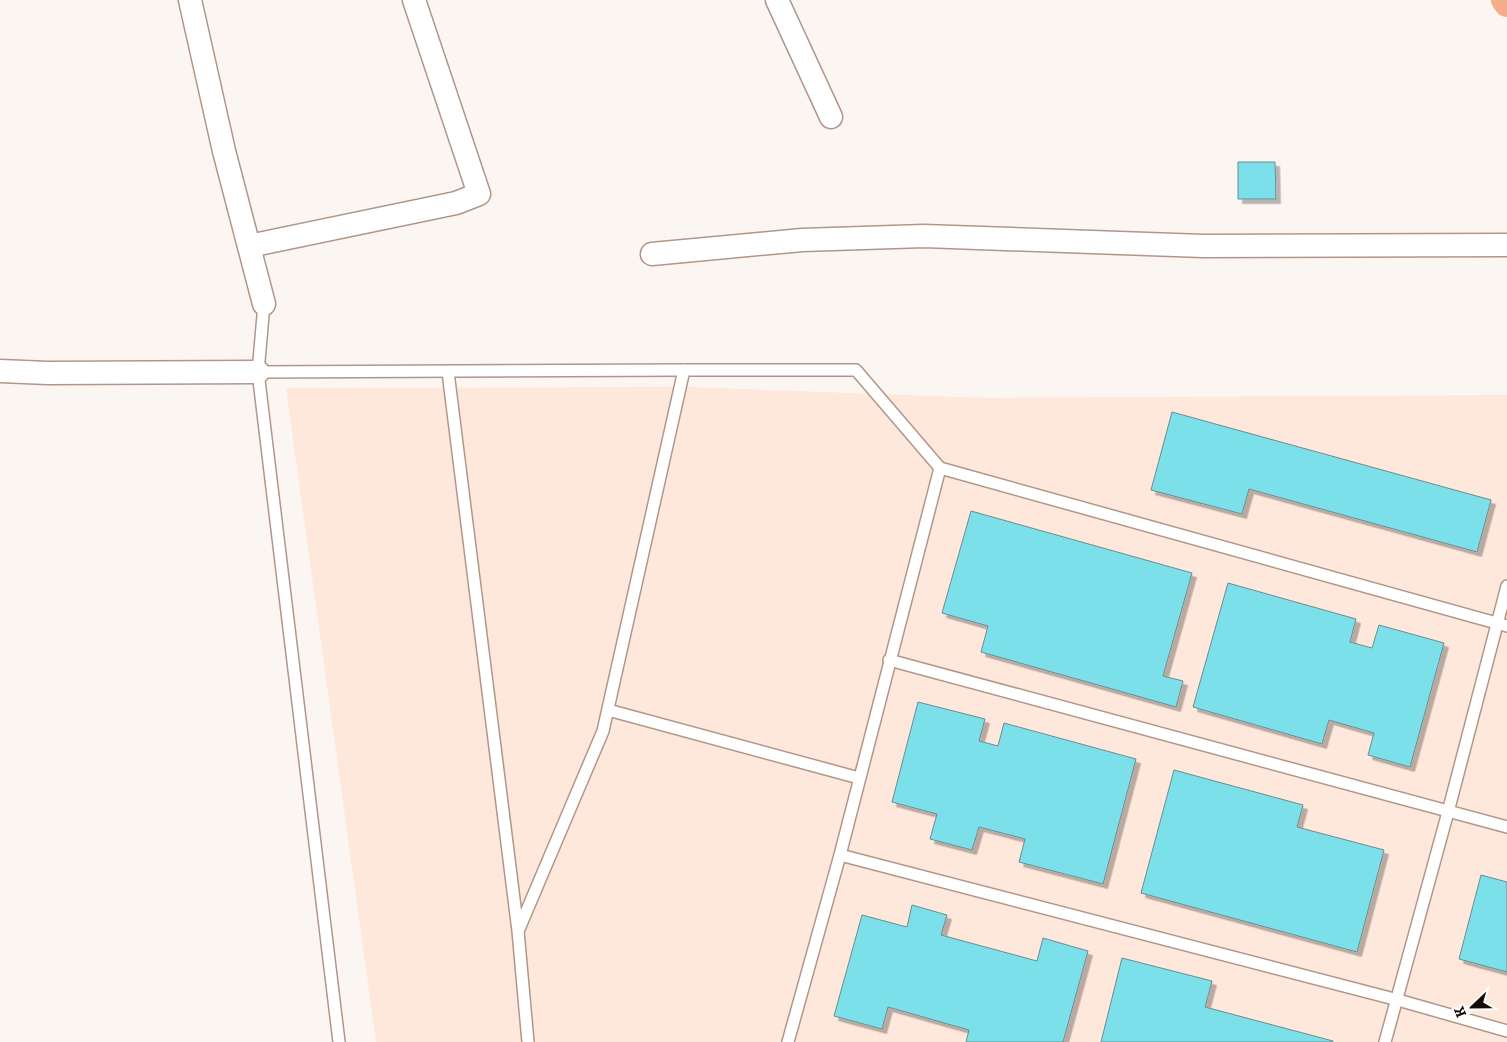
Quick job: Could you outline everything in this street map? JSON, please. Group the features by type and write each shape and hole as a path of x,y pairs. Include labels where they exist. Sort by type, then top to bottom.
{"street":[{"path":"190,0 224,151 264,304"},
{"path":"249,246 456,203 479,194 414,0"},
{"path":"777,0 832,117"},
{"path":"652,254 802,240 924,236 1202,246 1507,245"},
{"path":"0,371 48,373 258,372"}],"lane":[{"path":"264,304 258,372 339,1042"},
{"path":"518,931 603,731 684,370"},
{"path":"258,372 856,370 940,468 1502,625"},
{"path":"448,372 518,931 528,1042"},
{"path":"789,1042 840,855 940,468"},
{"path":"1385,1042 1502,625 1507,586"},
{"path":"889,660 1507,827"},
{"path":"608,710 859,778"},
{"path":"840,855 1398,1000 1507,1031"}],"shaded area":[{"path":"688,387 988,398 1507,395 1507,1042 376,1042 286,388"}],"building":[{"path":"1238,162 1275,162 1276,199 1238,199"},
{"path":"1172,412 1491,500 1477,552 1249,489 1242,514 1151,490"},
{"path":"971,511 1192,573 1163,676 1183,681 1176,707 981,652 988,626 942,613"},
{"path":"1228,583 1356,619 1350,642 1372,648 1379,625 1444,643 1410,767 1368,755 1374,733 1329,720 1322,744 1193,707"},
{"path":"918,702 985,719 979,741 998,746 1004,723 1136,759 1103,884 1019,862 1025,839 979,827 972,850 930,839 937,814 892,802"},
{"path":"1174,770 1303,805 1297,827 1384,850 1357,952 1141,893"},
{"path":"1481,875 1507,882 1507,972 1459,959"},
{"path":"912,905 947,915 941,935 1037,961 1043,938 1088,951 1063,1042 966,1042 969,1030 888,1007 882,1029 834,1016 862,915 907,927"},
{"path":"1122,958 1212,981 1205,1007 1333,1042 1101,1042"}],"waterway":[{"path":"1504,0 1507,4"}]}
